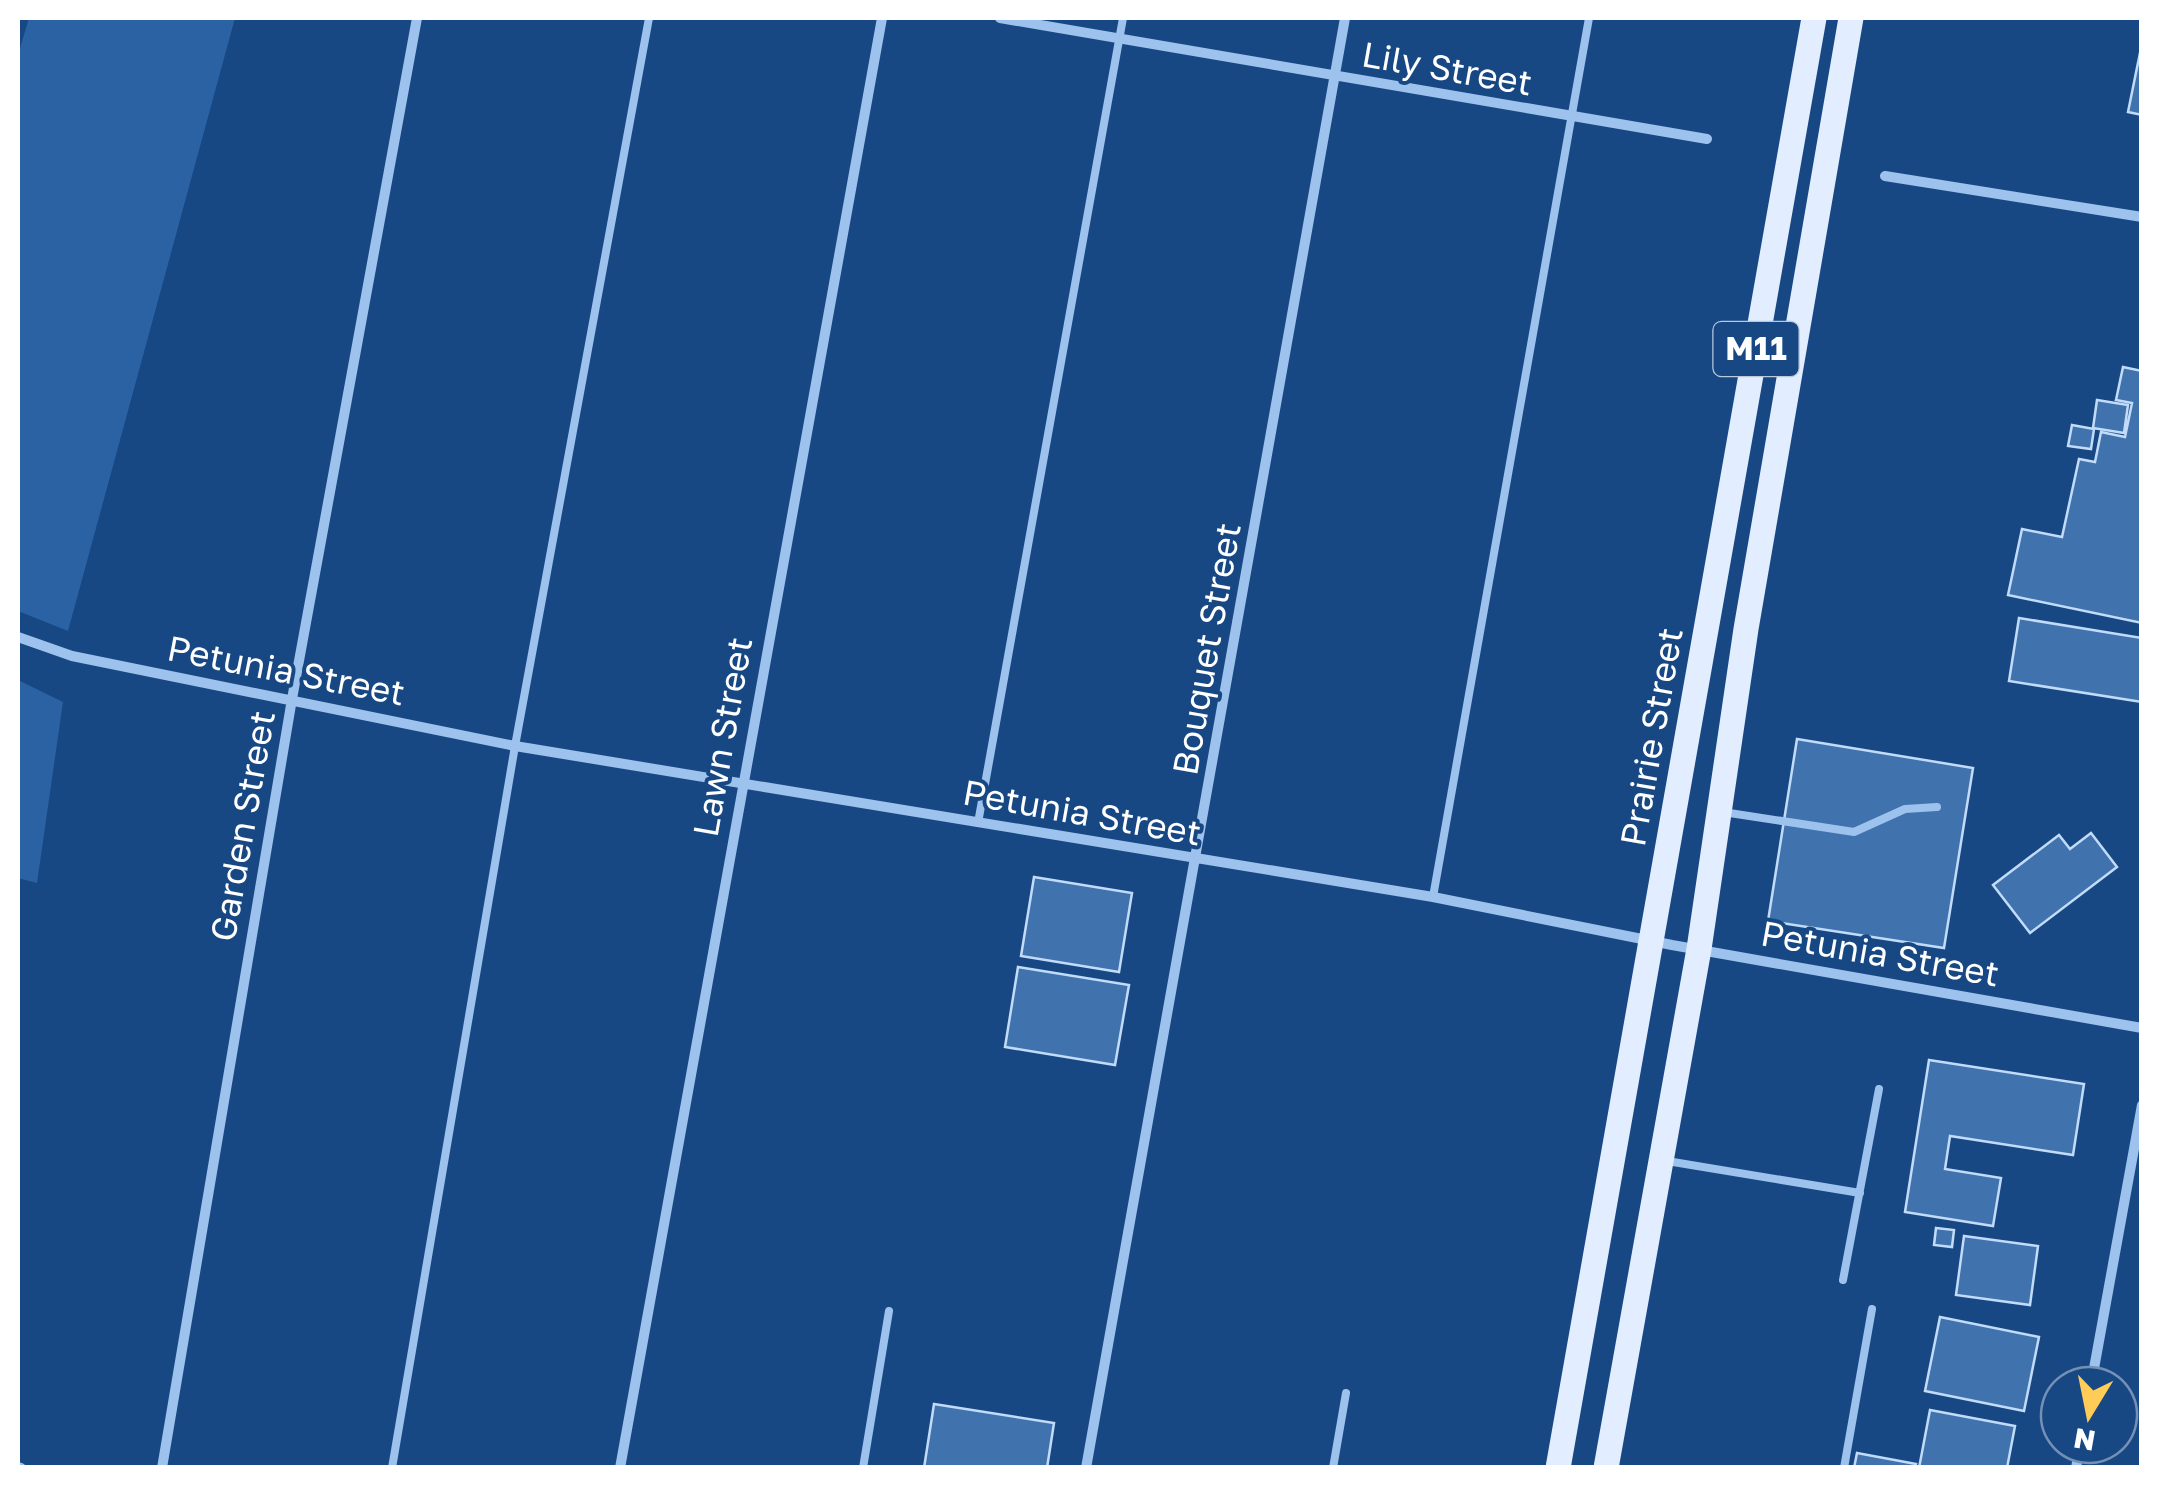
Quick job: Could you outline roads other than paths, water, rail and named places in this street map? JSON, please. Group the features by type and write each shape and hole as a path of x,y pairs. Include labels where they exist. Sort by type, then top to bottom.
{"main road":[{"name":"Prairie Street","path":"1558,1468 1814,18"},
{"name":"M11","path":"1699,949 1779,427 1851,18"},
{"path":"1606,1468 1699,949"}],"street":[{"name":"Garden Street","path":"162,1468 292,699 417,18"},
{"name":"Lawn Street","path":"620,1468 882,18"},
{"name":"Lily Street","path":"1000,18 1572,119 1707,139"},
{"name":"Bouquet Street","path":"1086,1468 1346,18"},
{"path":"1885,176 2142,217"},
{"name":"Petunia Street","path":"18,637 72,656 515,746 1433,897 1654,941 2142,1028"},
{"path":"2095,1365 2142,1105"}],"lane":[{"path":"392,1468 515,746 648,18"},
{"path":"978,823 1123,18"},
{"path":"1433,897 1589,18"},
{"path":"1719,812 1854,832 1905,810 1936,807"},
{"path":"1844,1280 1879,1090"},
{"path":"1661,1160 1860,1193"},
{"path":"1844,1468 1872,1308"},
{"path":"863,1468 889,1311"},
{"path":"1333,1468 1346,1393"}]}
